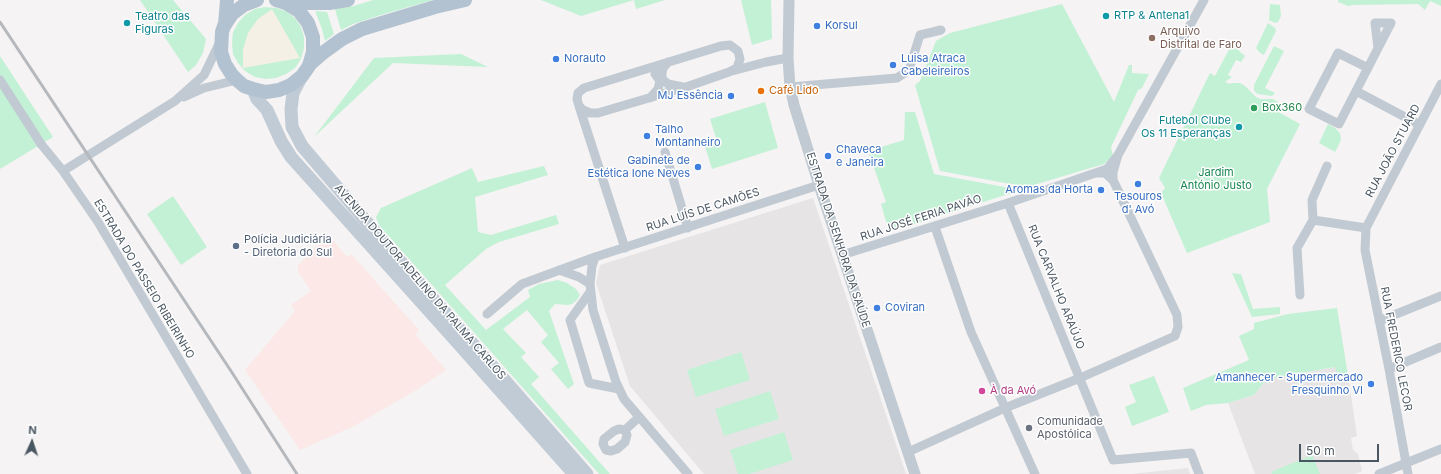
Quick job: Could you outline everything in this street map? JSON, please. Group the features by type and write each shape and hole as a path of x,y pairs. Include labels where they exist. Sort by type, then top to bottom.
{"main road":[{"path":"227,0 221,52 225,64 232,75 244,86 253,90 266,92 279,90 291,85 324,52 342,38 362,29 439,3 465,0"},
{"path":"223,33 232,14 244,5 257,0"},
{"path":"280,1 330,3 348,0"},
{"path":"280,1 299,11 308,23 313,37 313,52 305,71"},
{"name":"AVENIDA DOUTOR ADELINO DA PALMA CARLOS","path":"305,71 293,93 291,109 292,126 302,146 587,474"},
{"name":"AVENIDA DOUTOR ADELINO DA PALMA CARLOS","path":"253,90 257,99 267,110 280,141 291,157 574,474"}],"street":[{"name":"ESTRADA DA SENHORA DA SAÚDE","path":"789,0 788,58 790,87 819,185 915,474"},
{"path":"1008,203 1107,169 1118,155 1201,2"},
{"path":"790,87 897,78 909,70 920,35 941,30"},
{"path":"175,101 204,75 215,55 223,33"},
{"path":"625,248 577,100 578,93 584,88 721,46 730,45 738,51 740,59 737,68 729,72"},
{"path":"1368,68 1338,53 1309,109 1339,124 1368,68 1378,48"},
{"path":"586,128 587,121 598,113 686,87 729,72 788,58"},
{"path":"668,62 663,68 662,79 668,84 686,87"},
{"path":"644,70 652,71 657,75 660,81 658,89 650,98"},
{"name":"ESTRADA DO PASSEIO RIBEIRINHO","path":"0,80 41,144 63,171 98,222 247,474"},
{"path":"63,171 175,101 204,88 237,80"},
{"name":"RUA JOÃO STUARD","path":"1366,228 1440,87"},
{"path":"1356,91 1420,125"},
{"path":"579,106 590,113 598,113"},
{"path":"665,152 688,228"},
{"path":"1113,180 1113,172 1118,155"},
{"path":"1300,295 1297,248 1313,220 1312,200 1327,166"},
{"path":"908,452 1004,408 1080,378 1175,336 1178,327 1177,315 1113,180 1105,173 1091,174"},
{"name":"RUA LUÍS DE CAMÕES","path":"487,314 522,284 595,257 819,185"},
{"name":"RUA JOSÉ FERIA PAVÃO","path":"842,255 1008,203"},
{"name":"RUA CARVALHO ARAÚJO","path":"1008,203 1113,460 1190,453 1199,474"},
{"path":"1313,220 1366,228"},
{"path":"934,226 971,332 1035,474"},
{"name":"RUA FREDERICO LECOR","path":"1366,228 1364,250 1389,369 1408,474"},
{"path":"595,257 592,266 590,288 593,310 619,389 624,399 688,474"},
{"path":"559,270 579,276 590,288"},
{"path":"590,288 570,320 589,383 619,389"},
{"path":"1379,321 1441,296"},
{"path":"1389,369 1441,347"},
{"path":"625,430 639,417"},
{"path":"1379,474 1441,449"}],"shaded area":[{"path":"813,198 906,474 704,474 630,386 596,283 600,265"},
{"path":"328,234 347,257 351,254 419,330 415,334 446,370 413,392 354,426 300,450 245,370 295,311 291,305 311,291 298,272 298,266"},
{"path":"1336,367 1338,376 1348,375 1357,436 1351,438 1353,450 1358,454 1362,471 1355,474 1255,474 1228,403 1254,395 1267,379"},
{"path":"1188,468 1190,474 1131,474"}],"green space":[{"path":"140,0 173,0 206,39 203,53 196,65 188,72"},
{"path":"373,0 433,0 353,24 341,30 335,9 354,6"},
{"path":"541,0 634,0 581,16"},
{"path":"634,0 665,0 636,9"},
{"path":"741,0 771,0 772,39 752,45"},
{"path":"1338,0 1441,0 1441,6 1430,1 1425,10 1418,4 1348,6 1338,2"},
{"path":"1062,4 1114,102 1129,65 1132,65 1132,73 1149,74 1142,88 1138,90 1111,147 1113,156 1104,164 1027,187 940,171 915,85 920,81 936,41 950,33"},
{"path":"1270,4 1280,5 1281,16 1278,22 1275,23 1269,20"},
{"path":"265,7 286,11 295,18 301,27 304,37 304,48 301,59 295,68 276,78 266,79 255,77 245,71 233,54 232,43 233,32 245,15 255,9"},
{"path":"315,11 327,12 334,34 325,41 322,29"},
{"path":"1268,23 1275,28 1276,31 1264,55 1256,48"},
{"name":"Jardim António Justo","path":"1234,40 1237,42 1238,50 1245,56 1241,62 1236,60 1228,75 1232,77 1225,82 1230,84 1240,83 1260,99 1275,100 1279,103 1279,106 1275,110 1300,124 1267,189 1270,222 1187,253 1161,193 1165,188 1159,178 1210,73 1215,76"},
{"path":"1274,46 1284,51 1265,88 1275,93 1272,96 1258,94 1254,91 1254,85"},
{"path":"461,54 488,67 393,63 314,137 374,58"},
{"path":"0,56 53,137 0,169"},
{"path":"765,102 778,148 712,169 704,143 716,138 710,119"},
{"path":"905,112 915,112 934,174 1021,190 889,232 881,204 886,202 868,151 904,140"},
{"path":"1328,124 1340,133 1341,140 1335,152 1319,143"},
{"path":"544,166 548,175 475,197 478,232 491,235 556,215 559,224 499,242 486,249 445,285 486,330 530,297 528,290 539,284 558,280 567,283 576,289 580,295 577,300 568,305 555,304 549,311 574,384 568,389 551,369 559,363 541,342 548,335 527,310 503,329 526,353 521,357 539,377 531,384 610,474 599,474 379,225 376,217 381,208 472,168 478,182"},
{"path":"173,196 207,247 181,265 147,214"},
{"path":"1232,273 1241,274 1253,309 1280,307 1280,314 1252,317"},
{"path":"1337,308 1348,375 1338,377 1335,367 1267,379 1254,395 1228,403 1206,405 1191,411 1183,388 1249,360 1239,336 1254,329 1254,323 1288,314"},
{"path":"741,352 750,380 696,397 687,370"},
{"path":"1154,376 1169,412 1132,426 1125,407 1136,402 1129,385"},
{"path":"770,391 779,419 724,436 715,409"},
{"path":"784,432 793,460 749,474 738,474 730,450"},
{"path":"1312,455 1320,474 1272,474 1271,472"}],"sand":[{"path":"272,9 300,58 243,68 243,50 248,33 258,19"}],"railway":[{"path":"0,22 231,371 297,474"}],"place":[{"name":"RTP & Antena1","path":"1106,16"},
{"name":"Teatro das Figuras","path":"127,23"},
{"name":"Korsul","path":"817,26"},
{"name":"Arquivo Distrital de Faro","path":"1152,38"},
{"name":"Norauto","path":"556,59"},
{"name":"Luisa Atraca Cabeleireiros","path":"893,65"},
{"name":"Café Lido","path":"761,91"},
{"name":"MJ Essência","path":"731,96"},
{"name":"Box360","path":"1254,108"},
{"name":"Futebol Clube Os 11 Esperanças","path":"1239,127"},
{"name":"Talho Montanheiro","path":"647,136"},
{"name":"Chaveca e Janeira","path":"828,156"},
{"name":"Gabinete de Estética Ione Neves","path":"698,167"},
{"name":"Tesouros d' Avó","path":"1138,184"},
{"name":"Aromas da Horta","path":"1101,190"},
{"name":"Polícia Judiciária - Diretoria do Sul","path":"236,246"},
{"name":"Coviran","path":"877,308"},
{"name":"Amanhecer - Supermercado Fresquinho VI","path":"1371,384"},
{"name":"À da Avó","path":"982,391"},
{"name":"Comunidade Apostólica","path":"1029,428"}]}
